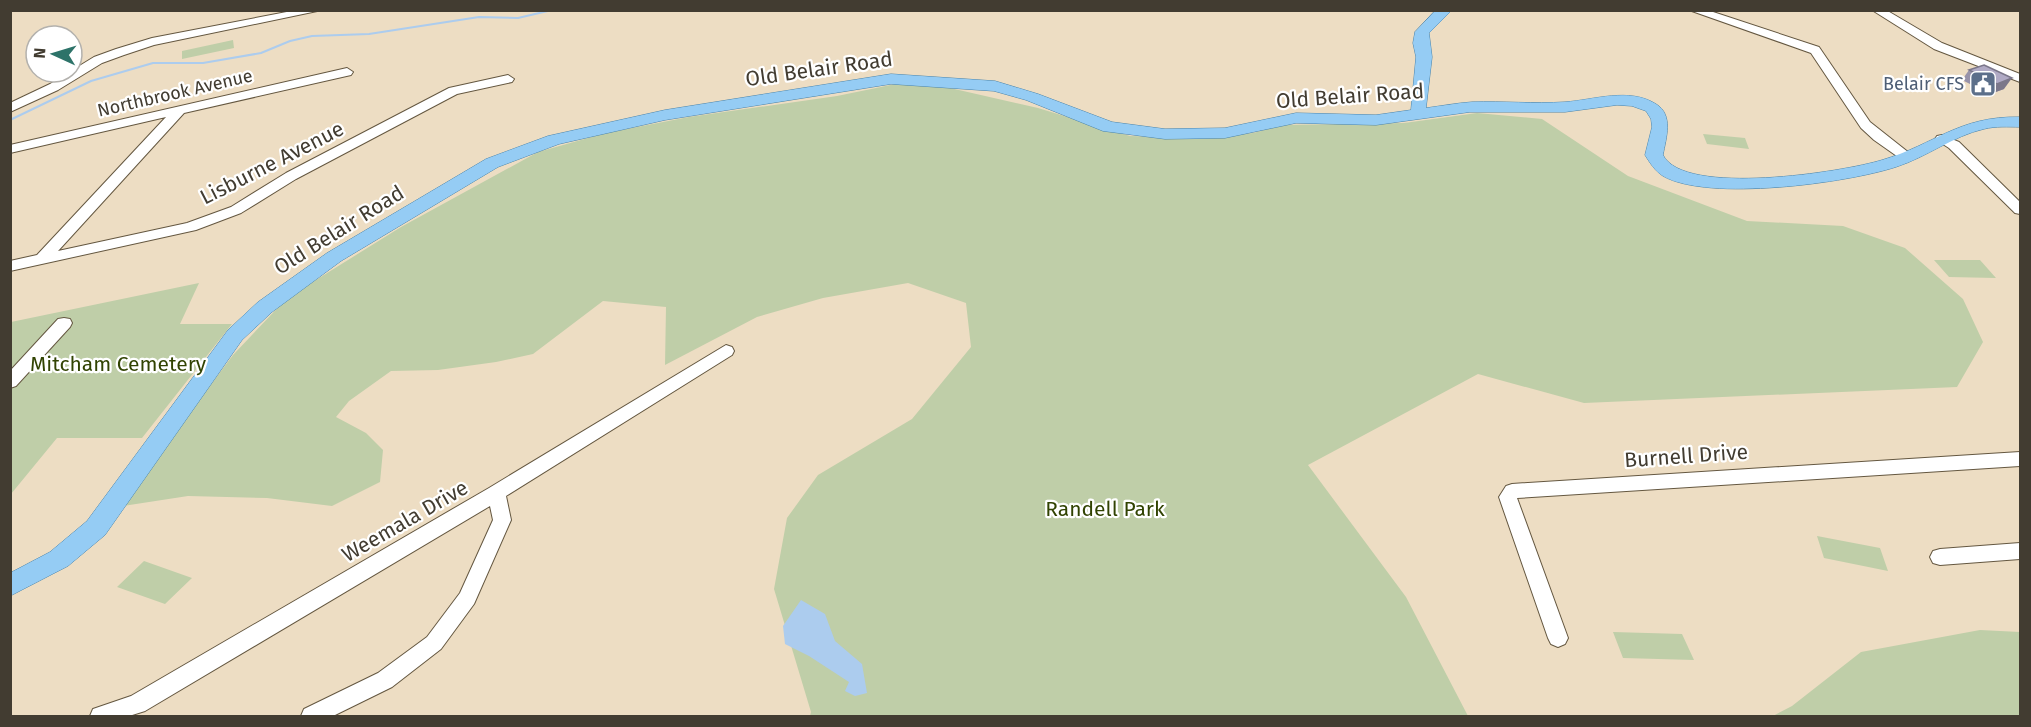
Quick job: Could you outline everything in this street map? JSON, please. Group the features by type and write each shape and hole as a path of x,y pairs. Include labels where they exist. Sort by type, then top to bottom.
{"main road":[{"path":"1422,115 1418,108 1424,57 1421,43 1422,32 1445,10"},
{"name":"Old Belair Road","path":"10,586 59,559 96,528 235,335 286,290 372,234 492,163 531,146 665,114 891,79 995,86 1032,97 1109,127 1165,134 1225,133 1296,118 1376,120 1470,107 1565,107 1617,100 1635,101 1652,108 1659,119 1660,127 1654,155 1663,168 1691,180 1723,183 1786,180 1855,172 1891,162 1977,124 2020,122"}],"street":[{"path":"10,108 54,87 98,60 120,52 152,42 317,10"},
{"path":"1694,10 1815,50 1826,62 1848,101 1868,126 1875,134 1906,156"},
{"path":"1877,10 1938,46 2020,78"},
{"name":"Northbrook Avenue","path":"10,149 347,72"},
{"name":"Lisburne Avenue","path":"10,266 191,227 236,210 291,177 453,91 508,79"},
{"path":"41,260 179,111"},
{"path":"1942,139 1954,145 2020,210"},
{"path":"10,382 64,323"},
{"name":"Weemala Drive","path":"101,717 137,704 496,493 726,351"},
{"name":"Burnell Drive","path":"1558,638 1509,503 1508,497 1512,491 1702,477 2020,459"},
{"path":"312,717 385,680 434,643 467,598 502,520 496,493"},
{"path":"1940,557 2020,550"}],"green space":[{"path":"233,40 234,48 182,59 182,51"},
{"name":"Randell Park","path":"915,80 1038,108 1130,136 1195,138 1253,133 1284,125 1404,123 1477,113 1542,119 1628,176 1747,221 1843,226 1905,248 1963,299 1983,342 1957,387 1584,403 1478,374 1308,465 1406,597 1468,716 810,716 811,712 774,589 787,518 818,475 912,419 971,347 966,303 908,283 823,298 757,317 665,365 666,307 603,301 533,354 438,370 391,371 349,401 336,417 366,433 383,450 380,482 332,506 267,498 188,496 123,506 233,355 287,298 401,227 538,152 606,133 689,117 837,96"},
{"path":"1703,134 1745,138 1749,149 1707,144"},
{"path":"1934,260 1980,260 1996,278 1949,277"},
{"name":"Mitcham Cemetery","path":"199,283 180,324 232,324 142,438 57,438 11,494 11,322"},
{"path":"1817,536 1880,548 1888,571 1824,558"},
{"path":"144,561 192,578 165,604 117,587"},
{"path":"1980,630 2020,632 2020,716 1773,716 1792,706 1861,652"},
{"path":"1613,632 1682,634 1694,660 1623,658"}],"water":[{"path":"801,600 825,614 835,641 862,664 867,693 855,696 845,691 849,682 809,656 785,644 783,626"}],"building":[{"path":"1984,65 2012,78 1997,84 1969,70"}],"waterway":[{"path":"10,120 91,81 153,63 203,63 261,53 290,41 312,36 369,34 479,17 518,18 552,10"}],"place":[{"name":"Belair CFS","path":"1983,84"}]}
